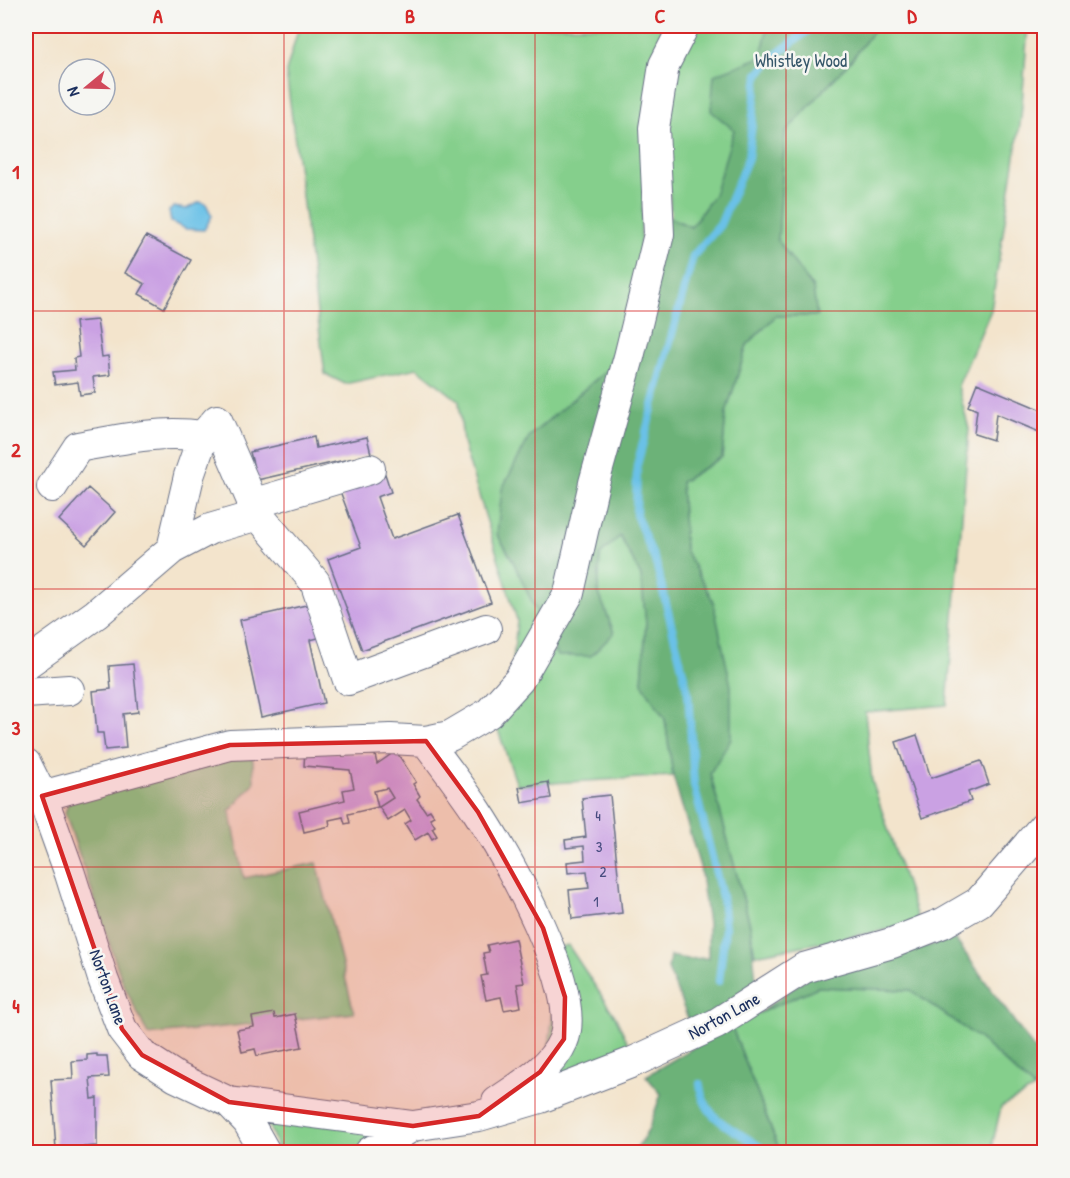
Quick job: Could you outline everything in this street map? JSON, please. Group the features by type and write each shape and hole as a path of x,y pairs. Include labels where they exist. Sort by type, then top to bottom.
{"street":[{"path":"42,796 230,745 391,739 426,741 450,736 489,713 519,680 569,593 659,234 654,128 664,65 684,26"},
{"path":"172,549 189,476 203,436 218,420 255,509 315,582 348,680 486,630"},
{"path":"52,487 78,447 145,434 174,432 203,436"},
{"path":"26,664 96,614 172,549 255,509 370,469"},
{"path":"26,693 69,690"},
{"path":"426,741 478,812 543,928 565,997 567,1017 564,1039 554,1057 540,1072 478,1116"},
{"name":"Norton Lane","path":"26,764 42,796 122,1029 142,1055 176,1077 229,1102 248,1122 265,1152"},
{"name":"Norton Lane","path":"370,1152 413,1126 478,1116 540,1098 639,1059 716,1024 804,968 892,943 943,923 979,902 1044,826"},
{"path":"229,1102 413,1126"}],"highlighted area":[{"path":"426,741 478,812 543,928 565,997 564,1039 540,1072 479,1116 413,1126 229,1102 142,1055 122,1029 42,796 230,745"}],"green space":[{"path":"299,26 670,26 644,184 638,280 608,369 530,436 497,534 512,559 542,623 512,672 517,620 463,443 459,401 417,368 345,384 325,374 286,72"},
{"path":"693,26 768,26 761,57 714,195 691,227 671,218 666,132 677,58"},
{"name":"Whistley Wood","path":"768,26 877,26 853,58 785,133 778,241 813,288 817,316 776,316 747,345 726,413 722,457 681,482 685,550 713,601 731,686 731,739 710,773 750,925 757,988 691,1026 668,969 670,956 687,959 708,958 708,924 700,867 673,776 665,719 642,683 646,623 641,576 620,536 600,555 598,591 614,633 591,656 557,656 512,559 497,534 502,489 530,436 608,369 638,280 666,216 691,227 714,195 734,130 711,111 714,75 761,57"},
{"path":"877,26 1028,26 1021,118 991,310 958,386 969,429 947,705 865,712 872,781 918,920 890,929 755,955 750,925 710,773 731,739 713,601 685,550 681,482 722,457 726,413 747,345 776,316 816,316 813,288 777,241 785,133 853,58"},
{"path":"620,536 641,576 646,623 642,683 665,719 673,776 517,785 498,730 554,650 558,656 614,633 598,591 600,555"},
{"path":"249,749 253,761 254,783 230,811 244,878 317,863 354,1013 148,1035 122,981 65,813 69,800"},
{"path":"955,939 1044,1063 1034,1089 980,1039 910,990 818,987 759,1013 811,975"},
{"path":"568,945 615,1016 630,1047 626,1054 516,1093 546,1074 560,947"},
{"path":"817,987 910,990 980,1039 1034,1089 1001,1107 993,1152 780,1152 731,1025"},
{"path":"731,1025 780,1152 634,1152 648,1131 661,1094 646,1076"},
{"path":"265,1117 397,1130 359,1152 280,1152"}],"water":[{"path":"200,202 206,204 212,216 204,230 186,229 171,222 169,211 174,207 186,209"}],"building":[{"path":"146,236 191,260 164,308 139,294 145,284 125,273"},
{"path":"97,320 102,357 108,356 110,375 93,377 95,393 80,395 78,382 55,385 53,372 75,370 74,358 79,357 75,322"},
{"path":"977,383 1044,411 1044,434 996,414 993,440 974,434 977,410 968,406"},
{"path":"314,437 316,448 367,437 371,454 257,480 250,452"},
{"path":"385,474 391,492 377,497 392,539 458,515 491,602 362,650 328,559 361,547 340,491"},
{"path":"88,488 115,512 86,545 59,520"},
{"path":"315,603 322,637 310,640 324,703 261,717 240,620"},
{"path":"133,664 138,712 123,714 126,748 105,750 103,733 97,733 93,691 111,689 109,666"},
{"path":"917,735 931,778 981,761 989,784 968,792 971,801 922,818 896,742"},
{"path":"305,750 375,755 377,764 396,751 416,782 413,784 420,796 417,799 426,812 430,810 434,816 430,818 437,836 432,839 428,832 415,840 405,824 411,820 405,810 388,821 379,807 393,798 387,788 374,791 378,807 348,814 350,823 345,824 343,817 329,820 330,826 304,832 299,811 345,800 343,790 354,788 350,770 304,766"},
{"path":"548,782 551,798 522,803 519,787"},
{"path":"610,795 622,913 572,919 569,890 589,888 587,871 568,873 567,862 585,860 584,846 566,848 565,840 586,837 582,798"},
{"path":"515,939 524,983 517,984 521,1007 504,1010 501,997 486,1000 481,976 487,975 483,953 489,952 487,945"},
{"path":"274,1013 275,1018 295,1014 302,1047 257,1056 255,1049 242,1052 237,1030 254,1027 252,1017"},
{"path":"97,1054 97,1056 107,1056 109,1077 90,1078 92,1099 97,1098 97,1146 56,1149 51,1080 73,1079 72,1061 87,1060 87,1055"}],"waterway":[{"path":"719,981 725,928 722,897 694,785 688,692 656,563 636,515 637,465 693,256 720,225 748,158 758,74 778,53 814,26"},
{"path":"700,1084 708,1109 724,1124 766,1152"}]}
